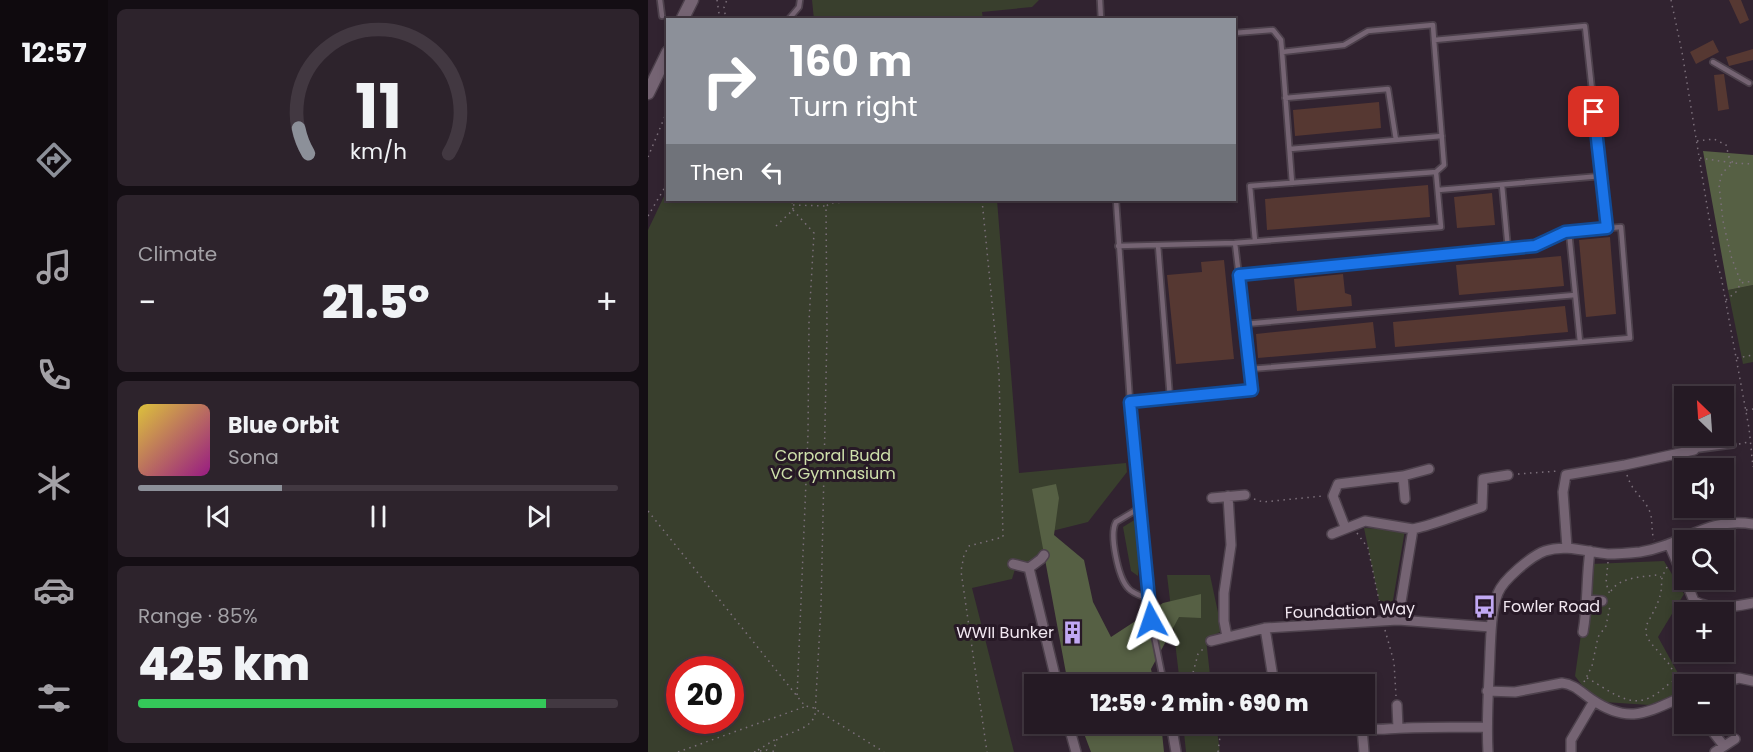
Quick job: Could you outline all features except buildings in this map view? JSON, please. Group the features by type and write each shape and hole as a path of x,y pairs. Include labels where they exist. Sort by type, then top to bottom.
{"street":[{"path":"685,18 692,0"},
{"path":"648,93 666,56"},
{"path":"1567,548 1563,492 1566,475 1694,450"},
{"path":"1332,534 1365,521 1413,529 1482,507 1481,467"},
{"path":"1346,527 1333,496 1338,484 1403,476 1429,469"},
{"path":"1483,479 1508,475"},
{"path":"1403,476 1405,499"},
{"path":"1212,498 1245,495"},
{"path":"1227,637 1224,621 1224,593 1231,545 1228,496"},
{"path":"1488,752 1486,727 1491,627 1498,592 1515,572 1544,551 1567,548 1610,554 1642,552 1730,521 1753,524"},
{"path":"1398,620 1413,529"},
{"path":"1669,544 1674,555"},
{"path":"1583,632 1590,551"},
{"path":"1029,568 1044,555"},
{"path":"1013,564 1029,568"},
{"path":"1029,568 1055,674"},
{"path":"1690,590 1694,601 1702,605 1720,608 1753,603"},
{"path":"1587,600 1602,601"},
{"name":"Foundation Way","path":"1211,641 1265,628 1398,620 1491,627"},
{"path":"1265,628 1272,674"},
{"path":"1734,680 1739,678 1753,681"},
{"path":"1487,691 1515,692 1562,682 1570,684 1594,701 1627,715 1649,711 1674,700"},
{"path":"1571,752 1571,740 1594,701"},
{"path":"1397,705 1398,728"},
{"path":"1375,730 1486,727"},
{"path":"1071,734 1076,752"},
{"path":"1173,734 1176,752"},
{"path":"1362,734 1364,752"},
{"path":"1715,734 1724,746"},
{"path":"1715,752 1736,739"}],"lane":[{"path":"660,0 662,16"},
{"path":"790,18 799,7 800,0"},
{"path":"1100,0 1101,18"},
{"path":"1255,242 1250,186 1436,172 1444,165 1433,26 1368,31 1344,45 1282,52"},
{"path":"1434,40 1585,26 1607,228"},
{"path":"1236,33 1274,30 1281,40 1292,183"},
{"path":"1713,62 1749,83"},
{"path":"1285,98 1388,89 1396,140"},
{"path":"1290,149 1442,136"},
{"path":"1118,246 1255,242 1441,227 1436,172"},
{"path":"1438,190 1601,176"},
{"path":"1502,185 1508,249"},
{"path":"1116,201 1134,459 1141,507 1151,620 1162,674"},
{"path":"1239,275 1535,246 1569,232 1621,227 1630,338 1250,369"},
{"path":"1569,232 1580,342"},
{"path":"1130,402 1252,390 1235,243"},
{"path":"1158,245 1170,398"},
{"path":"1245,324 1575,295"},
{"path":"1694,450 1724,446"},
{"path":"1141,507 1113,526 1117,563 1122,580 1133,592 1149,599"}],"path":[{"path":"717,0 720,18"},
{"path":"726,18 724,7 727,0"},
{"path":"1671,0 1682,52 1716,261 1726,300 1751,441 1753,467"},
{"path":"648,157 666,113"},
{"path":"1696,141 1714,139 1726,145 1733,163"},
{"path":"1699,158 1753,164"},
{"path":"1726,300 1736,292 1741,283 1731,256 1723,221 1719,185 1722,173 1733,163"},
{"path":"648,216 666,185"},
{"path":"792,201 793,210 814,233 797,697"},
{"path":"792,205 826,206 831,203 862,201"},
{"path":"982,201 999,374 1003,537 969,546 964,555 961,571 987,752"},
{"path":"754,752 808,726 814,720 820,651 827,333 826,206"},
{"path":"776,226 793,210"},
{"path":"1741,283 1753,281"},
{"path":"1736,358 1753,355"},
{"path":"1745,410 1753,409"},
{"path":"1734,445 1751,441"},
{"path":"1625,465 1631,487 1647,506 1651,515 1651,532 1656,547"},
{"path":"1508,475 1555,470 1566,475"},
{"path":"1245,495 1263,502 1333,496"},
{"path":"648,511 805,706 814,709 884,752"},
{"path":"1576,688 1585,682 1592,666 1598,637 1606,626 1610,614 1610,592 1606,584 1606,572 1610,554"},
{"path":"1670,561 1662,577 1661,593 1646,626 1646,634 1675,674"},
{"path":"1610,592 1614,586 1626,580 1657,575 1662,577"},
{"path":"1193,674 1198,654 1203,647 1210,645 1211,641"},
{"path":"1586,678 1622,699 1638,702 1656,695 1674,681"},
{"path":"678,752 805,706"},
{"path":"1218,752 1220,734"},
{"path":"773,752 777,739"},
{"path":"758,750 769,752"}],"green space":[{"path":"812,0 1039,0 1032,7 982,12 983,18 814,18"},
{"path":"1703,151 1753,155 1753,285 1728,290"},
{"name":"Corporal Budd VC Gymnasium","path":"666,192 666,201 997,201 1019,473 1126,463 1127,472 1088,522 1044,533 1043,555 1036,563 1017,563 1012,579 972,588 1014,752 648,752 648,230"},
{"path":"1753,285 1753,362 1743,364 1728,290"},
{"path":"1056,484 1059,498 1054,535 1084,560 1093,602 1111,637 1163,603 1201,594 1201,618 1179,617 1151,669 1152,674 1066,674 1032,489"},
{"path":"1136,519 1140,544 1138,576 1131,571 1123,527"},
{"path":"1364,528 1405,530 1392,606 1381,610"},
{"path":"1664,561 1674,578 1674,590 1682,590 1684,594 1679,602 1674,602 1674,611 1658,637 1678,674 1674,674 1674,695 1649,705 1604,702 1584,688 1575,676 1591,564"},
{"path":"1167,575 1210,575 1222,631 1206,639 1210,674 1179,674"},
{"path":"1084,734 1162,734 1164,752 1091,752"},
{"path":"1184,734 1218,734 1220,752 1186,752"}],"place":[{"name":"Fowler Road","path":"1485,606"},
{"name":"WWII Bunker","path":"1072,632"}],"route":[{"path":"1151,620 1130,402 1252,390 1239,275 1535,246 1565,232 1607,228 1594,112"}]}
